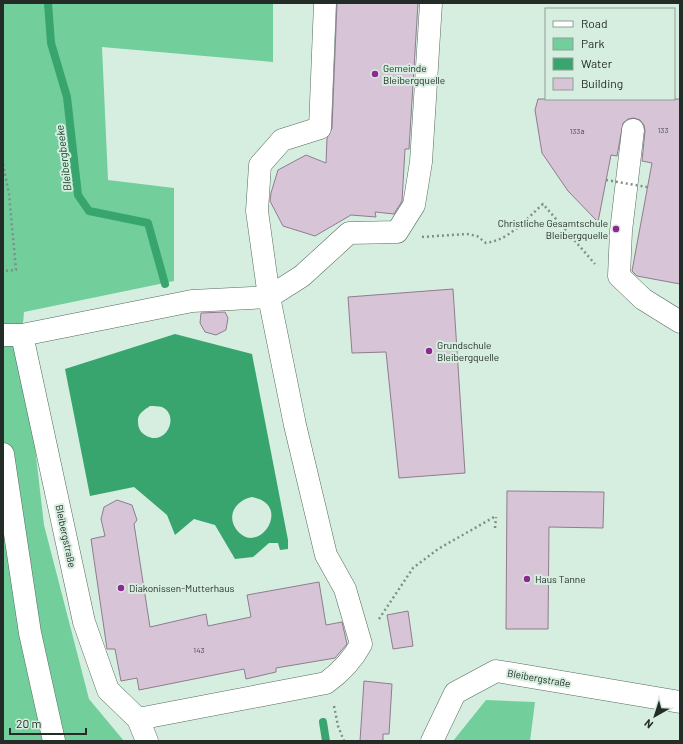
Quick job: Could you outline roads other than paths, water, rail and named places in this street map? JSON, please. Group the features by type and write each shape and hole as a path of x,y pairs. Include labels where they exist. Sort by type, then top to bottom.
{"street":[{"path":"138,719 326,683 354,658 361,644 346,588 326,555 295,426 269,297 257,211 260,165 282,140 320,128 325,3"},
{"path":"13,335 192,301 269,297 302,276 349,233 397,232 414,205 421,162 431,3"},
{"path":"633,130 621,232 619,276 643,299 680,322"},
{"name":"Bleibergstraße","path":"13,335 84,622 108,690 138,719 147,741"},
{"path":"3,454 30,633 54,741"},
{"name":"Bleibergstraße","path":"432,741 456,693 496,671 680,702"}],"water":[{"path":"175,334 252,354 288,540 288,549 280,550 278,543 269,543 253,557 235,559 215,525 194,519 175,535 167,515 134,487 90,496 65,369","holes":["150,406 162,407 168,411 170,417 168,429 159,437 152,438 145,435 138,426 140,414","252,497 264,502 270,509 271,518 268,527 262,534 254,538 245,537 236,529 232,518 238,504"]}],"waterway":[{"name":"Bleibergbeeke","path":"48,3 51,43 67,97 78,195 89,211 148,223 165,284"},
{"path":"323,722 326,741"}],"place":[{"name":"Gemeinde Bleibergquelle","path":"375,74"},
{"name":"Christliche Gesamtschule Bleibergquelle","path":"616,229"},
{"name":"Grundschule Bleibergquelle","path":"429,351"},
{"name":"Haus Tanne","path":"527,579"},
{"name":"Diakonissen-Mutterhaus","path":"121,588"}]}
